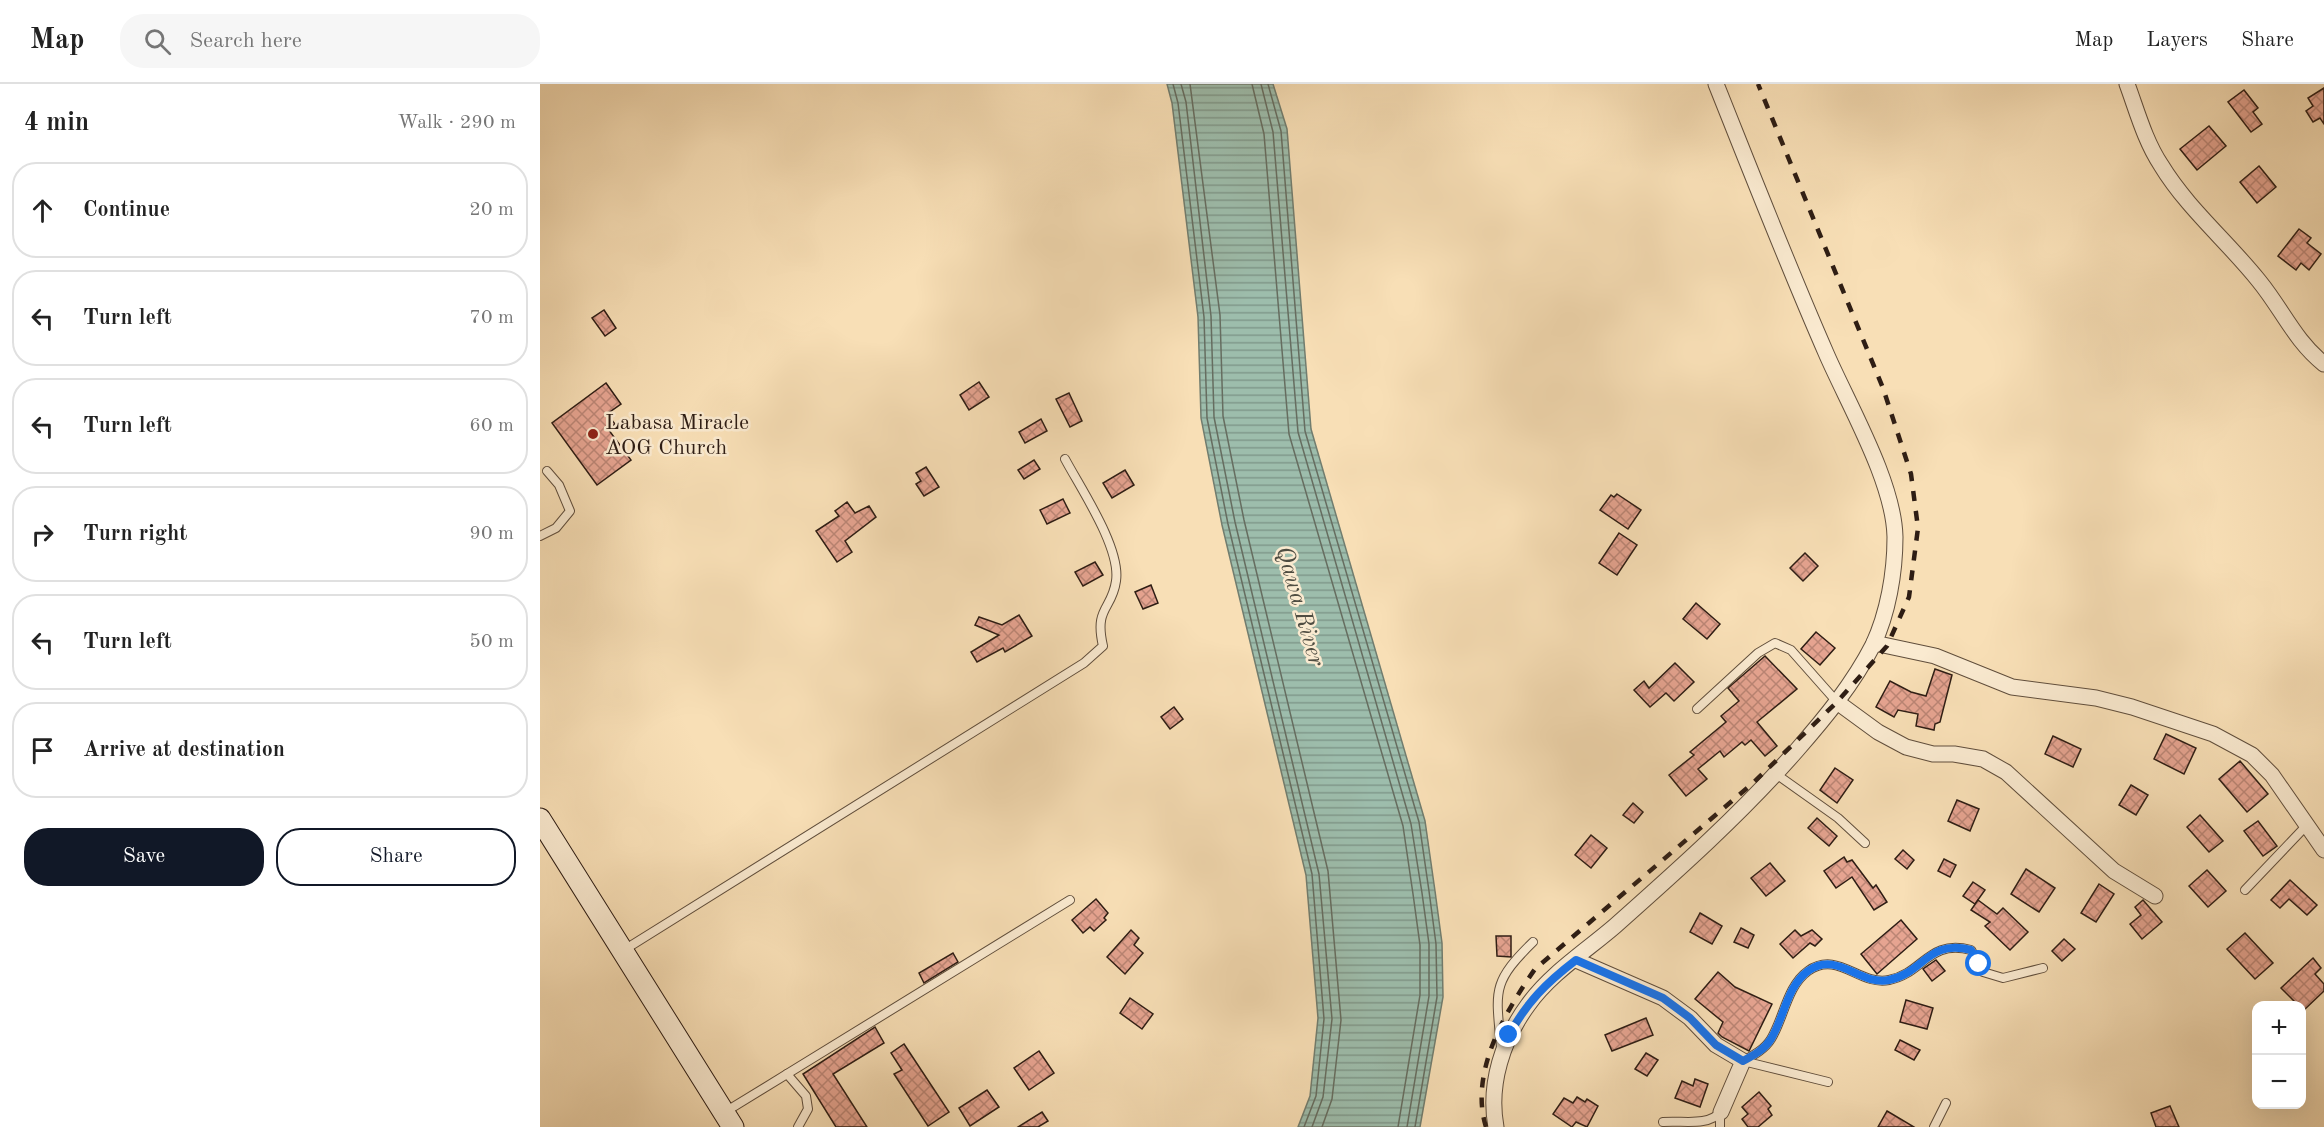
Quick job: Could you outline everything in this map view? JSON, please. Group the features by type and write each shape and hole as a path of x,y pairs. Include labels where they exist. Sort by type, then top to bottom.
{"main road":[{"path":"540,819 729,1120"}],"street":[{"path":"1496,1127 1495,1097 1501,1055 1509,1035 1529,1003 1545,984 1682,868 1776,774 1837,702 1874,643 1893,574 1895,534 1884,485 1867,440 1826,353 1716,84"},
{"path":"2127,84 2143,127 2170,180 2259,281 2292,331 2310,353 2324,364"},
{"path":"1874,643 1935,656 2012,687 2096,698 2133,707 2213,735 2252,755 2272,775 2324,850"},
{"path":"1837,702 1878,732 1906,747 1933,754 1983,759 2006,772 2114,871 2155,896"},
{"path":"1576,960 1663,998 1690,1018 1716,1045 1743,1061 1720,1119"}],"lane":[{"path":"623,951 1084,663 1103,646 1100,633 1101,614 1116,582 1116,569 1101,523 1065,459"},
{"path":"540,536 556,528 570,511 560,485 547,471"},
{"path":"1697,709 1758,653 1775,643 1791,650 1837,702"},
{"path":"1776,774 1838,818 1865,843"},
{"path":"2245,890 2306,826"},
{"path":"729,1120 787,1074 1070,900"},
{"path":"1501,1055 1498,999 1501,979 1510,965 1533,942"},
{"path":"1743,1061 1759,1052 1771,1040 1793,989 1806,972 1819,965 1836,964 1870,981 1889,980 1906,974 1924,958 1938,950 1954,946 1971,950 1983,972 2003,978 2043,968"},
{"path":"1743,1061 1828,1082"},
{"path":"787,1074 806,1095 808,1109 798,1127"},
{"path":"1934,1127 1946,1103"},
{"path":"1663,1122 1700,1123 1715,1118 1720,1119"}],"water":[{"name":"Qawa River","path":"1167,84 1273,84 1287,129 1311,429 1425,821 1442,943 1443,997 1420,1127 1298,1127 1310,1096 1318,1018 1306,875 1222,525 1201,418 1198,317 1172,103"}],"building":[{"path":"2324,88 2324,124 2320,118 2313,122 2306,111 2313,106 2308,98"},
{"path":"2244,90 2258,108 2253,112 2262,124 2251,132 2228,102"},
{"path":"2209,126 2226,146 2197,170 2180,149"},
{"path":"2259,166 2276,187 2257,203 2240,182"},
{"path":"2299,229 2311,238 2307,243 2321,254 2309,270 2301,263 2296,270 2278,256"},
{"path":"604,310 616,328 605,336 592,318"},
{"path":"979,382 989,397 969,410 960,395"},
{"path":"606,383 621,404 607,414 615,424 608,429 631,460 597,485 552,423"},
{"path":"1069,393 1082,421 1070,427 1056,399"},
{"path":"1041,419 1047,431 1025,443 1019,432"},
{"path":"1034,460 1040,469 1024,479 1018,470"},
{"path":"926,467 939,487 924,496 916,484 921,481 916,473"},
{"path":"1125,470 1134,485 1112,498 1103,483"},
{"path":"1617,494 1641,510 1628,529 1600,510 1611,495 1614,497"},
{"path":"1063,499 1070,513 1047,524 1040,510"},
{"path":"847,502 855,513 869,506 876,517 845,541 852,552 837,562 816,531 839,516 835,511"},
{"path":"1619,533 1637,545 1617,575 1599,563"},
{"path":"1805,553 1818,566 1803,581 1790,568"},
{"path":"1095,562 1103,575 1083,586 1075,572"},
{"path":"1151,585 1158,603 1143,609 1135,592"},
{"path":"1696,603 1720,624 1707,639 1683,619"},
{"path":"1019,615 1032,636 1005,652 1003,648 977,662 971,652 999,635 975,625 979,617 1002,625"},
{"path":"1816,632 1835,648 1820,665 1801,649"},
{"path":"1765,656 1797,689 1757,722 1777,746 1765,756 1751,740 1745,745 1742,742 1724,757 1720,751 1698,769 1707,779 1686,796 1669,775 1694,755 1690,752 1726,722 1721,716 1739,701 1728,688"},
{"path":"1675,663 1694,682 1674,701 1666,693 1650,707 1634,690 1644,681 1649,688"},
{"path":"1935,669 1952,675 1940,722 1935,724 1934,730 1916,726 1918,714 1898,710 1894,717 1876,707 1890,681 1911,692 1926,696"},
{"path":"1174,707 1183,719 1170,729 1161,717"},
{"path":"2166,734 2196,748 2184,774 2154,759"},
{"path":"2053,736 2081,749 2073,767 2045,754"},
{"path":"2240,761 2268,794 2247,812 2219,779"},
{"path":"1835,768 1853,780 1837,803 1820,790"},
{"path":"2131,785 2148,795 2136,815 2119,805"},
{"path":"1957,800 1979,809 1970,831 1948,821"},
{"path":"1633,803 1643,812 1634,823 1623,815"},
{"path":"2200,815 2223,841 2209,852 2187,827"},
{"path":"1817,818 1837,836 1829,846 1808,828"},
{"path":"2258,821 2277,846 2263,856 2244,831"},
{"path":"1591,835 1607,848 1591,868 1575,855"},
{"path":"1903,850 1914,860 1907,869 1895,859"},
{"path":"1844,857 1847,862 1852,860 1873,888 1876,885 1887,902 1874,910 1852,877 1836,888 1824,871"},
{"path":"1944,859 1956,865 1950,877 1938,871"},
{"path":"1770,863 1785,881 1766,896 1751,878"},
{"path":"2026,869 2055,888 2039,912 2011,894"},
{"path":"2207,870 2226,891 2208,907 2189,886"},
{"path":"2290,880 2317,905 2307,915 2289,899 2280,908 2271,900"},
{"path":"1973,882 1985,890 1975,904 1963,896"},
{"path":"2099,884 2114,894 2096,922 2081,913"},
{"path":"1096,899 1108,913 1104,918 1106,920 1094,931 1090,927 1083,933 1072,920"},
{"path":"1978,900 1997,914 2003,908 2028,932 2010,950 1985,926 1990,922 1971,910"},
{"path":"2143,900 2162,922 2142,939 2130,924 2141,915 2135,907"},
{"path":"1700,913 1722,926 1712,944 1690,932"},
{"path":"1901,920 1917,939 1877,974 1861,954"},
{"path":"1741,928 1754,935 1748,948 1734,942"},
{"path":"1131,930 1139,938 1134,945 1143,953 1125,974 1107,957"},
{"path":"1795,930 1801,936 1812,930 1822,939 1815,946 1810,943 1793,958 1780,944"},
{"path":"2245,933 2273,963 2255,979 2227,949"},
{"path":"1496,936 1511,936 1511,957 1497,956"},
{"path":"2064,939 2075,949 2062,961 2052,951"},
{"path":"953,953 958,962 924,983 919,973"},
{"path":"2313,958 2321,968 2315,974 2324,984 2324,991 2306,1008 2306,1001 2294,1001 2281,988"},
{"path":"1936,960 1945,971 1932,981 1923,969"},
{"path":"1718,972 1735,987 1772,1004 1749,1051 1722,1037 1718,1033 1723,1022 1695,999"},
{"path":"1130,998 1153,1014 1142,1029 1120,1013"},
{"path":"1906,1000 1933,1008 1927,1029 1900,1022"},
{"path":"1646,1018 1653,1035 1612,1051 1605,1035"},
{"path":"875,1027 884,1043 833,1074 867,1127 836,1127 803,1074"},
{"path":"1900,1040 1920,1050 1914,1060 1895,1050"},
{"path":"904,1044 949,1112 928,1126 894,1074 902,1070 891,1053"},
{"path":"1039,1051 1054,1073 1029,1090 1014,1068"},
{"path":"1646,1053 1658,1060 1647,1076 1635,1069"},
{"path":"1695,1079 1708,1084 1700,1107 1675,1098 1682,1081 1693,1086"},
{"path":"987,1090 999,1107 970,1126 959,1108"},
{"path":"1759,1092 1771,1106 1768,1109 1772,1115 1758,1127 1748,1127 1742,1119 1748,1114 1742,1107"},
{"path":"1577,1097 1585,1102 1587,1099 1598,1106 1587,1127 1576,1122 1572,1127 1553,1114 1564,1098 1573,1103"},
{"path":"2170,1106 2179,1127 2156,1127 2151,1113"},
{"path":"1887,1111 1914,1127 1878,1127"},
{"path":"1042,1112 1048,1121 1038,1127 1018,1127"}],"railway":[{"path":"1486,1127 1482,1106 1482,1086 1486,1065 1512,1004 1535,969 1753,783 1837,702 1887,646 1909,597 1918,528 1911,474 1883,388 1758,84"}],"place":[{"name":"Labasa Miracle AOG Church","path":"593,434"}],"route":[{"path":"1509,1035 1529,1003 1545,984 1576,960 1634,983 1663,998 1690,1018 1716,1045 1743,1061 1759,1052 1771,1040 1793,989 1806,972 1819,965 1836,964 1870,981 1889,980 1906,974 1924,958 1938,950 1954,946 1971,950 1979,964"}]}
